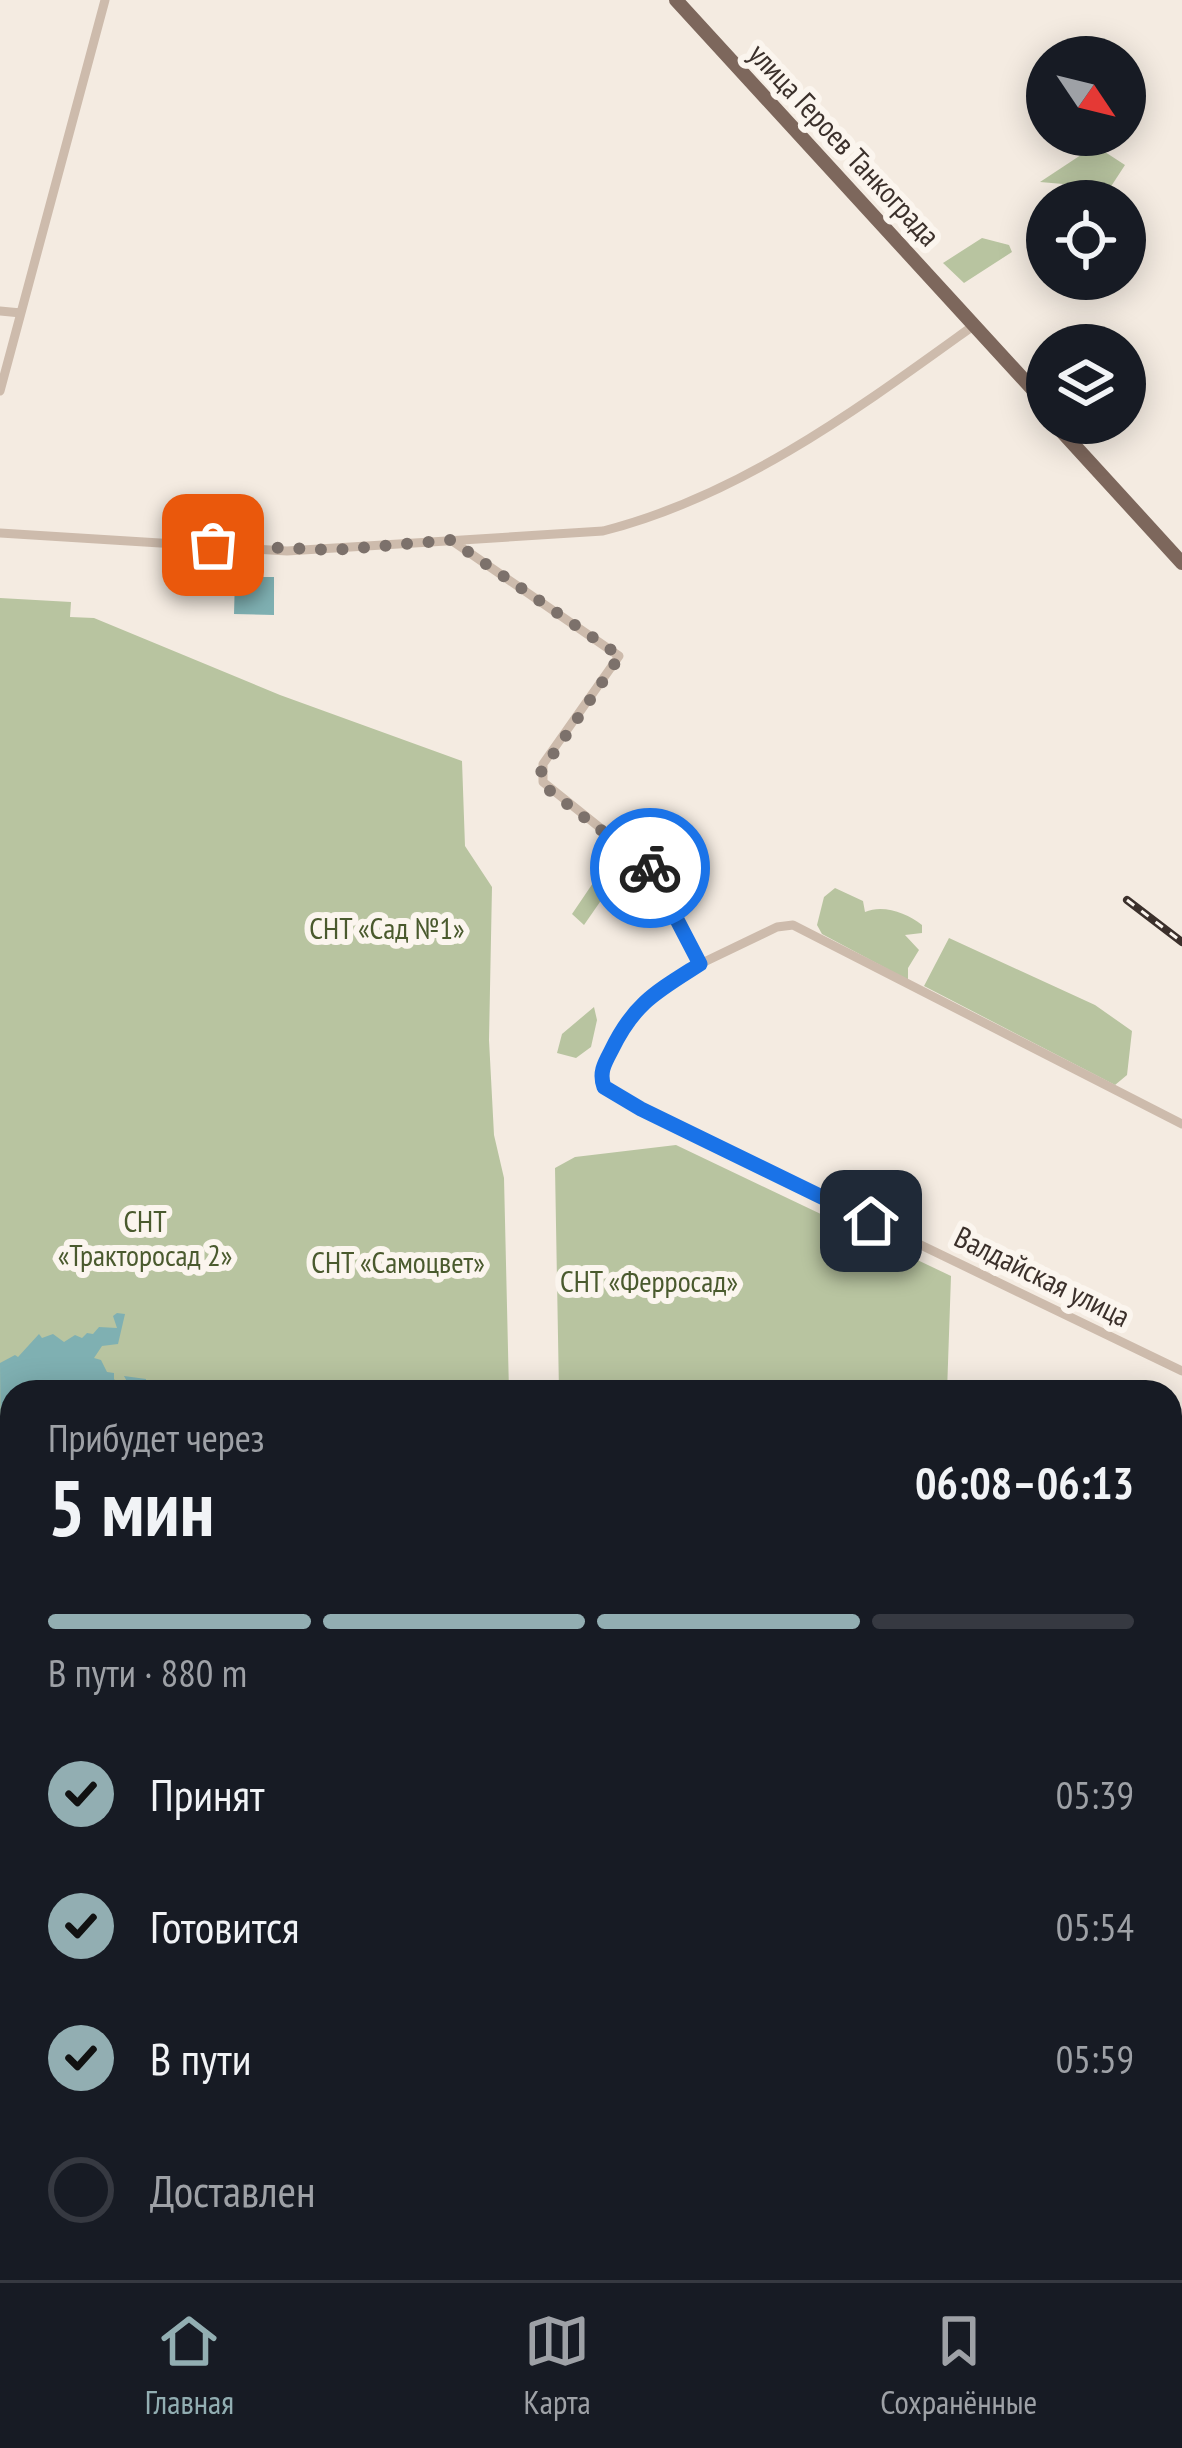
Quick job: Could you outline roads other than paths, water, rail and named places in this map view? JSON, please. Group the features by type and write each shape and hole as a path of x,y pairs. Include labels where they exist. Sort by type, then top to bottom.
{"main road":[{"name":"улица Героев Танкограда","path":"676,0 1026,383"},
{"name":"улица Героев Танкограда","path":"973,326 1026,393"},
{"path":"1073,444 1182,562"},
{"path":"1083,444 1182,552"}],"street":[{"path":"0,392 105,0"},
{"path":"0,311 21,313"},
{"path":"0,533 287,551 604,531 647,520 763,468 973,326"},
{"path":"451,540 620,656 543,764 543,782 649,867 700,964 777,927 793,925 1182,1124"},
{"name":"Валдайская улица","path":"700,964 642,1001 623,1024 601,1073 604,1087 612,1094 1182,1371"}],"water":[{"path":"235,577 274,577 274,615 234,614"},
{"path":"125,1314 118,1344 102,1346 94,1358 114,1373 115,1380 0,1380 0,1363 18,1357 39,1334 42,1338 53,1334 64,1342 75,1335 82,1338 99,1327 117,1328 113,1316"}],"railway":[{"path":"1127,900 1182,942"}],"park label":[{"name":"СНТ «Сад №1»","path":"387,929"},
{"name":"СНТ «Тракторосад 2»","path":"145,1239"},
{"name":"СНТ «Самоцвет»","path":"398,1263"},
{"name":"СНТ «Ферросад»","path":"649,1282"}]}
